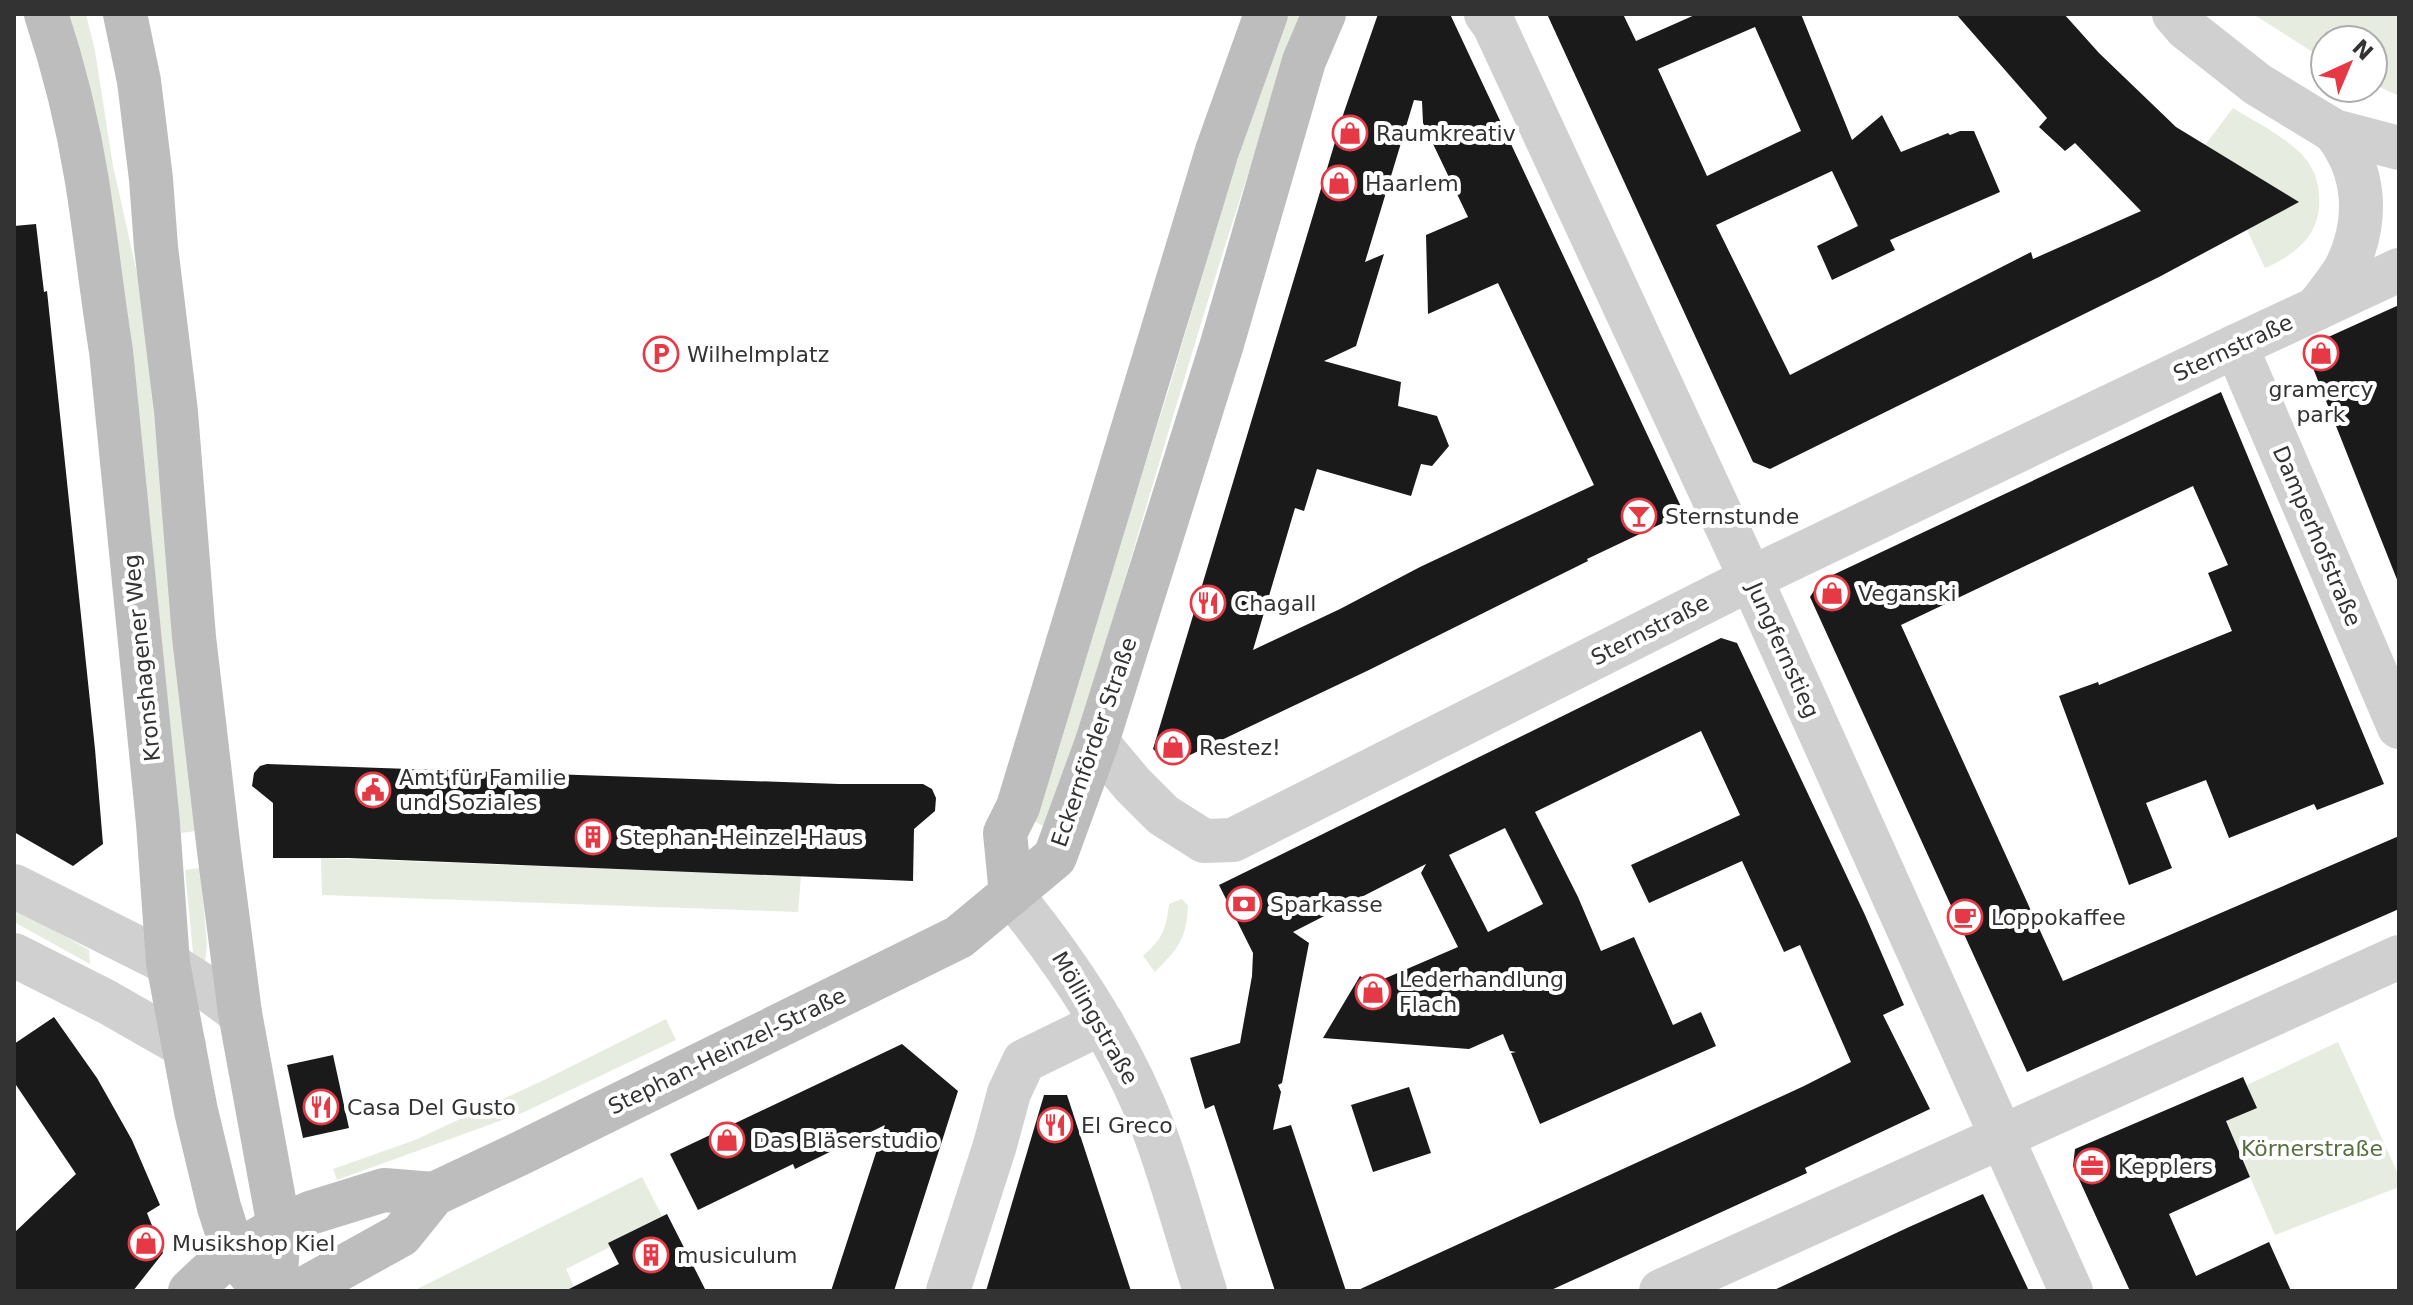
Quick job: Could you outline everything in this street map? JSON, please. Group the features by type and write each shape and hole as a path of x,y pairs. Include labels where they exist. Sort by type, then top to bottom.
{"main road":[{"name":"Kronshagener Weg","path":"46,14 60,58 87,179 111,351 158,823 168,963 219,1207 234,1254 264,1291"},
{"path":"125,14 139,81 151,179 176,412 194,637 240,1013 279,1227 275,1291"},
{"path":"1011,894 1005,833 1018,807 1217,151 1266,14"},
{"name":"Eckernförder Straße","path":"1011,894 1055,857 1097,742 1222,344 1304,61 1324,14"},
{"name":"Stephan-Heinzel-Straße","path":"300,1291 401,1235 434,1194 959,937 1011,894"},
{"name":"Stephan-Heinzel-Straße","path":"190,1291 222,1261 279,1227 310,1213 384,1190 434,1194"}],"street":[{"name":"Jungfernstieg","path":"1486,14 1494,25 1751,579 2071,1291"},
{"path":"2174,14 2186,28 2257,84 2334,131 2399,148"},
{"name":"Sternstraße","path":"2316,309 2346,268 2360,217 2361,192 2356,169 2348,149 2334,131"},
{"name":"Sternstraße","path":"1097,742 1163,815 1204,841 1233,840 1751,579 2399,270"},
{"name":"Damperhofstraße","path":"2236,346 2399,727"},
{"path":"14,886 168,963 240,1013"},
{"name":"Möllingstraße","path":"1011,894 1052,943 1102,1023 1138,1094 1156,1135 1205,1291"},
{"path":"14,955 107,1002 184,1046"},
{"path":"1661,1291 2399,957"},
{"path":"948,1291 1009,1093 1024,1061 1102,1023"}],"green space":[{"path":"68,14 86,14 113,166 141,291 196,831 181,833 123,295"},
{"path":"1286,14 1303,14 1203,317 1048,828 1033,821 1171,382 1228,188"},
{"path":"2253,14 2399,14 2399,96 2389,91 2389,24 2309,24 2309,50"},
{"path":"2233,108 2274,132 2300,153 2315,175 2318,186 2318,215 2308,237 2290,254 2265,268 2247,230 2283,210 2285,194 2205,145"},
{"path":"321,858 801,876 798,912 322,895"},
{"path":"200,868 207,944 205,963 194,963 185,870"},
{"path":"1182,899 1188,906 1183,936 1155,972 1143,956 1162,934 1169,904"},
{"path":"14,908 89,950 90,964 14,922"},
{"path":"666,1019 676,1040 522,1113 337,1180 333,1169 415,1140"},
{"name":"Körnerstraße","path":"2338,1042 2399,1176 2399,1187 2275,1235 2226,1121 2256,1108 2247,1085"},
{"path":"642,1177 662,1216 566,1269 574,1287 565,1291 413,1291"}],"building":[{"path":"1378,14 1450,14 1684,513 1369,670 1169,765 1153,749 1344,112","holes":["1414,100 1422,101 1423,123 1468,217 1426,235 1428,314 1498,283 1594,485 1253,650 1295,508 1304,511 1317,469 1411,496 1421,464 1432,466 1449,446 1437,416 1398,406 1401,382 1324,361 1356,346 1384,254 1365,262"]},
{"path":"1547,14 1623,14 1636,41 1697,14 1801,14 1852,140 1882,115 1901,152 1948,133 1974,131 2000,192 1890,240 1895,250 1832,280 1817,246 1858,226 1832,171 1716,225 1790,375 2031,252 2033,259 2141,211 2075,143 2065,151 2039,127 2047,118 1956,14 2064,14 2099,53 2176,127 2299,202 2159,277 1770,469 1753,462","holes":["1755,27 1801,131 1707,176 1658,69"]},
{"path":"36,224 44,292 47,291 103,844 73,866 14,832 14,226"},
{"path":"2399,305 2398,582 2309,358 2315,343"},
{"path":"2221,392 2384,784 2317,810 2314,804 2229,838 2206,780 2146,803 2172,868 2129,885 2059,696 2098,682 2099,685 2232,631 2208,573 2228,565 2193,486 1901,625 2063,981 2399,836 2399,909 2027,1072 1810,597 1820,581"},
{"path":"1721,638 1737,643 1904,1005 1883,1015 1930,1109 1805,1168 1807,1173 1549,1291 1356,1291 1851,1062 1800,945 1784,952 1742,861 1649,903 1631,865 1740,815 1701,731 1535,812 1601,951 1634,937 1673,1025 1701,1012 1716,1046 1540,1124 1511,1053 1516,1052 1510,1051 1503,1034 1469,1049 1323,1038 1360,976 1372,984 1458,947 1421,873 1426,864 1293,932 1309,943 1282,1083 1278,1085 1281,1092 1273,1130 1291,1125 1346,1291 1275,1291 1214,1105 1205,1109 1190,1058 1240,1043 1252,976 1253,953 1219,885","holes":["1505,828 1543,904 1488,932 1449,855"]},
{"name":"Stephan-Heinzel-Haus","path":"267,764 839,784 923,784 932,789 936,798 935,811 914,829 913,881 349,858 273,858 273,803 252,786 254,773"},
{"path":"54,1017 97,1078 132,1140 160,1205 147,1213 163,1253 133,1291 14,1291 14,1233 76,1174 14,1082 14,1044"},
{"path":"902,1044 958,1091 894,1291 831,1291 885,1125 795,1169 793,1164 698,1210 670,1154"},
{"path":"333,1055 349,1128 303,1138 287,1065"},
{"path":"2243,1077 2257,1108 2226,1121 2250,1177 2169,1214 2196,1276 2269,1242 2291,1291 2130,1291 2073,1166 2075,1149"},
{"path":"1409,1087 1431,1153 1373,1172 1351,1105"},
{"path":"1044,1095 1067,1095 1131,1291 986,1291"},
{"path":"1983,1194 2029,1291 1772,1291 1909,1227"},
{"name":"musiculum","path":"667,1214 706,1291 565,1291 619,1264 608,1243"}],"place":[{"name":"Raumkreativ","path":"1350,133"},
{"name":"Haarlem","path":"1339,183"},
{"name":"gramercy park","path":"2321,353"},
{"name":"Wilhelmplatz","path":"661,354"},
{"name":"Sternstunde","path":"1639,516"},
{"name":"Veganski","path":"1832,593"},
{"name":"Chagall","path":"1208,603"},
{"name":"Restez!","path":"1173,747"},
{"name":"Amt für Familie und Soziales","path":"373,790"},
{"name":"Stephan-Heinzel-Haus","path":"593,837"},
{"name":"Sparkasse","path":"1244,904"},
{"name":"Loppokaffee","path":"1965,917"},
{"name":"Lederhandlung Flach","path":"1373,992"},
{"name":"Casa Del Gusto","path":"321,1107"},
{"name":"El Greco","path":"1055,1125"},
{"name":"Das Bläserstudio","path":"727,1140"},
{"name":"Kepplers","path":"2092,1166"},
{"name":"Musikshop Kiel","path":"146,1243"},
{"name":"musiculum","path":"651,1255"}]}
